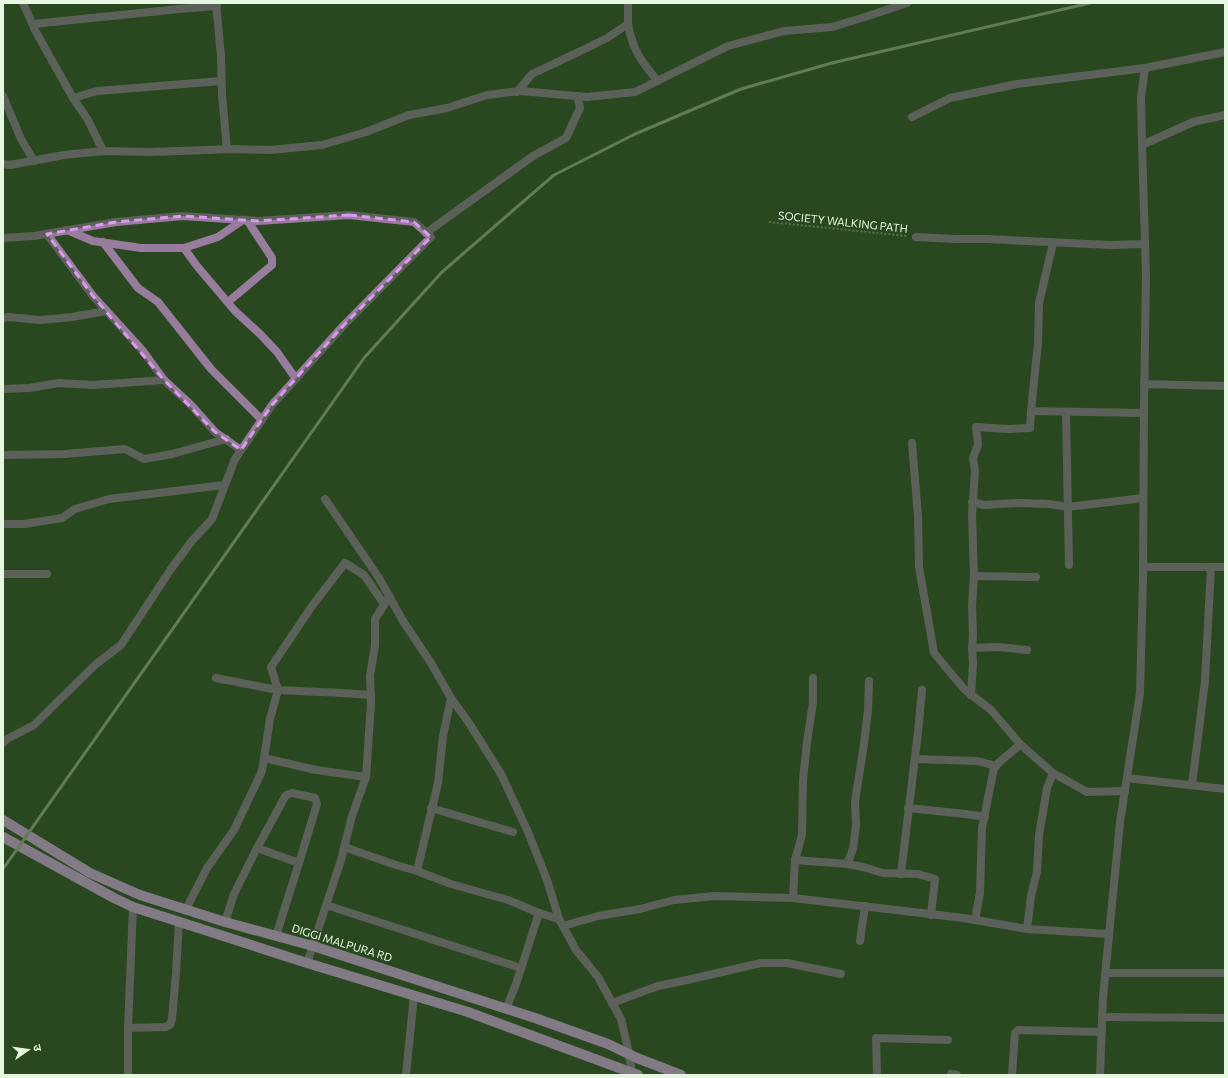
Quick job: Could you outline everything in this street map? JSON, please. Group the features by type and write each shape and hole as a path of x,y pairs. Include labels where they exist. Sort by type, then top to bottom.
{"main road":[{"name":"DIGGI MALPURA RD","path":"3,820 90,873 140,895 228,923 313,946 506,1008 581,1035 681,1075"},
{"path":"3,837 133,907 307,963 502,1023 634,1074"},
{"path":"114,898 120,886"}],"street":[{"path":"23,3 73,98 88,120 104,151"},
{"path":"628,3 628,24 631,39 638,56 658,81"},
{"path":"3,164 10,165 64,155 104,151 152,152 227,149 270,150 322,145 366,132 409,115 447,108 487,95 517,92 588,97 635,92 728,46 784,31 832,27 907,3"},
{"path":"33,24 216,5 227,149"},
{"path":"517,92 532,74 594,45 628,24"},
{"path":"912,117 950,98 1017,84 1145,68 1225,52"},
{"path":"1100,1075 1102,1017 1120,822 1140,693 1144,498 1146,275 1141,98 1145,68"},
{"path":"73,98 97,91 221,81"},
{"path":"3,96 21,139 34,161"},
{"path":"426,233 534,156 566,138 580,108 577,96"},
{"path":"1142,145 1193,122 1225,116"},
{"path":"3,238 34,236 116,222 183,216 258,221 349,215 414,222 431,237 344,325 272,406 235,459 212,519 191,542 171,569 121,645 96,664 34,725 7,739 3,743"},
{"path":"67,230 93,241 141,248 184,248 218,237 245,220"},
{"path":"228,302 272,266 273,262 272,258 245,220"},
{"path":"46,234 93,296 143,351 164,380 191,405 215,432 241,450"},
{"path":"916,237 956,239 987,238 1053,243 1111,245 1145,244"},
{"path":"103,242 138,288 158,302 211,370 262,420"},
{"path":"971,695 973,663 972,606 974,576 972,502 975,471 973,458 978,445 976,427 1009,429 1030,428 1038,343 1038,303 1053,243"},
{"path":"184,248 235,312 260,334 277,352 296,379"},
{"path":"3,318 8,317 41,320 72,317 106,311"},
{"path":"3,389 29,388 59,383 93,385 164,380"},
{"path":"1144,384 1225,386"},
{"path":"1031,411 1109,411 1144,413"},
{"path":"1066,412 1069,565"},
{"path":"3,455 64,454 125,448 144,459 172,454 226,439"},
{"path":"912,444 918,516 919,567 934,653 964,689 991,710 1020,744 1053,773 1087,792 1125,791"},
{"path":"3,524 24,524 62,518 75,509 115,498 224,485"},
{"path":"972,502 984,505 1020,503 1048,504 1068,507 1144,498"},
{"path":"325,499 379,578 403,621 431,663 450,698 469,723 501,774 528,832 547,880 561,922 576,950 598,976 621,1019 634,1074"},
{"path":"186,909 207,868 234,830 262,771 270,719 278,690 271,667 312,606 345,563 364,575 384,604"},
{"path":"1143,567 1225,567"},
{"path":"1192,785 1205,680 1211,567"},
{"path":"3,574 47,574"},
{"path":"974,576 1036,577"},
{"path":"307,963 342,860 352,816 366,777 371,695 370,676 375,645 375,619 389,596"},
{"path":"972,648 997,647 1027,650"},
{"path":"216,678 278,690 342,692 371,695"},
{"path":"793,898 795,860 802,835 803,780 807,742 814,702 813,678"},
{"path":"847,864 853,849 856,825 855,802 868,710 869,681"},
{"path":"901,874 922,690"},
{"path":"417,871 438,783 443,736 450,698"},
{"path":"975,920 980,892 982,828 994,768 999,762 1011,754 1020,744"},
{"path":"264,758 316,770 366,777"},
{"path":"915,759 977,761 996,766"},
{"path":"1027,929 1031,896 1037,872 1039,835 1047,788 1053,773"},
{"path":"1127,778 1225,789"},
{"path":"228,923 234,894 286,795 292,792 315,798 317,804 276,936"},
{"path":"432,808 513,832"},
{"path":"908,808 985,817"},
{"path":"344,847 451,884 508,900 561,922 640,909 674,900 714,896 793,898 975,920 1027,929 1109,934"},
{"path":"257,848 299,863"},
{"path":"795,860 847,864 883,873 918,874 935,879 931,915"},
{"path":"326,905 521,968"},
{"path":"860,941 864,906"},
{"path":"128,1075 128,1028 133,907"},
{"path":"506,1008 539,913"},
{"path":"128,1028 165,1027 170,1024 172,1019 179,922"},
{"path":"612,1003 658,986 760,963 787,963 841,974"},
{"path":"1106,973 1225,973"},
{"path":"406,1075 414,995"},
{"path":"1102,1017 1225,1018"},
{"path":"1012,1075 1014,1033 1018,1030 1102,1032"},
{"path":"876,1075 876,1038 948,1040"},
{"path":"951,1074 957,1075"}],"path":[{"name":"SOCIETY WALKING PATH","path":"769,222 916,237"}],"highlighted area":[{"path":"349,215 414,222 431,237 344,325 272,405 241,450 215,432 164,380 93,296 47,234 116,222 183,216 258,221"}],"railway":[{"path":"3,869 364,358 442,272 554,175 635,134 741,89 832,63 1090,3"}]}
